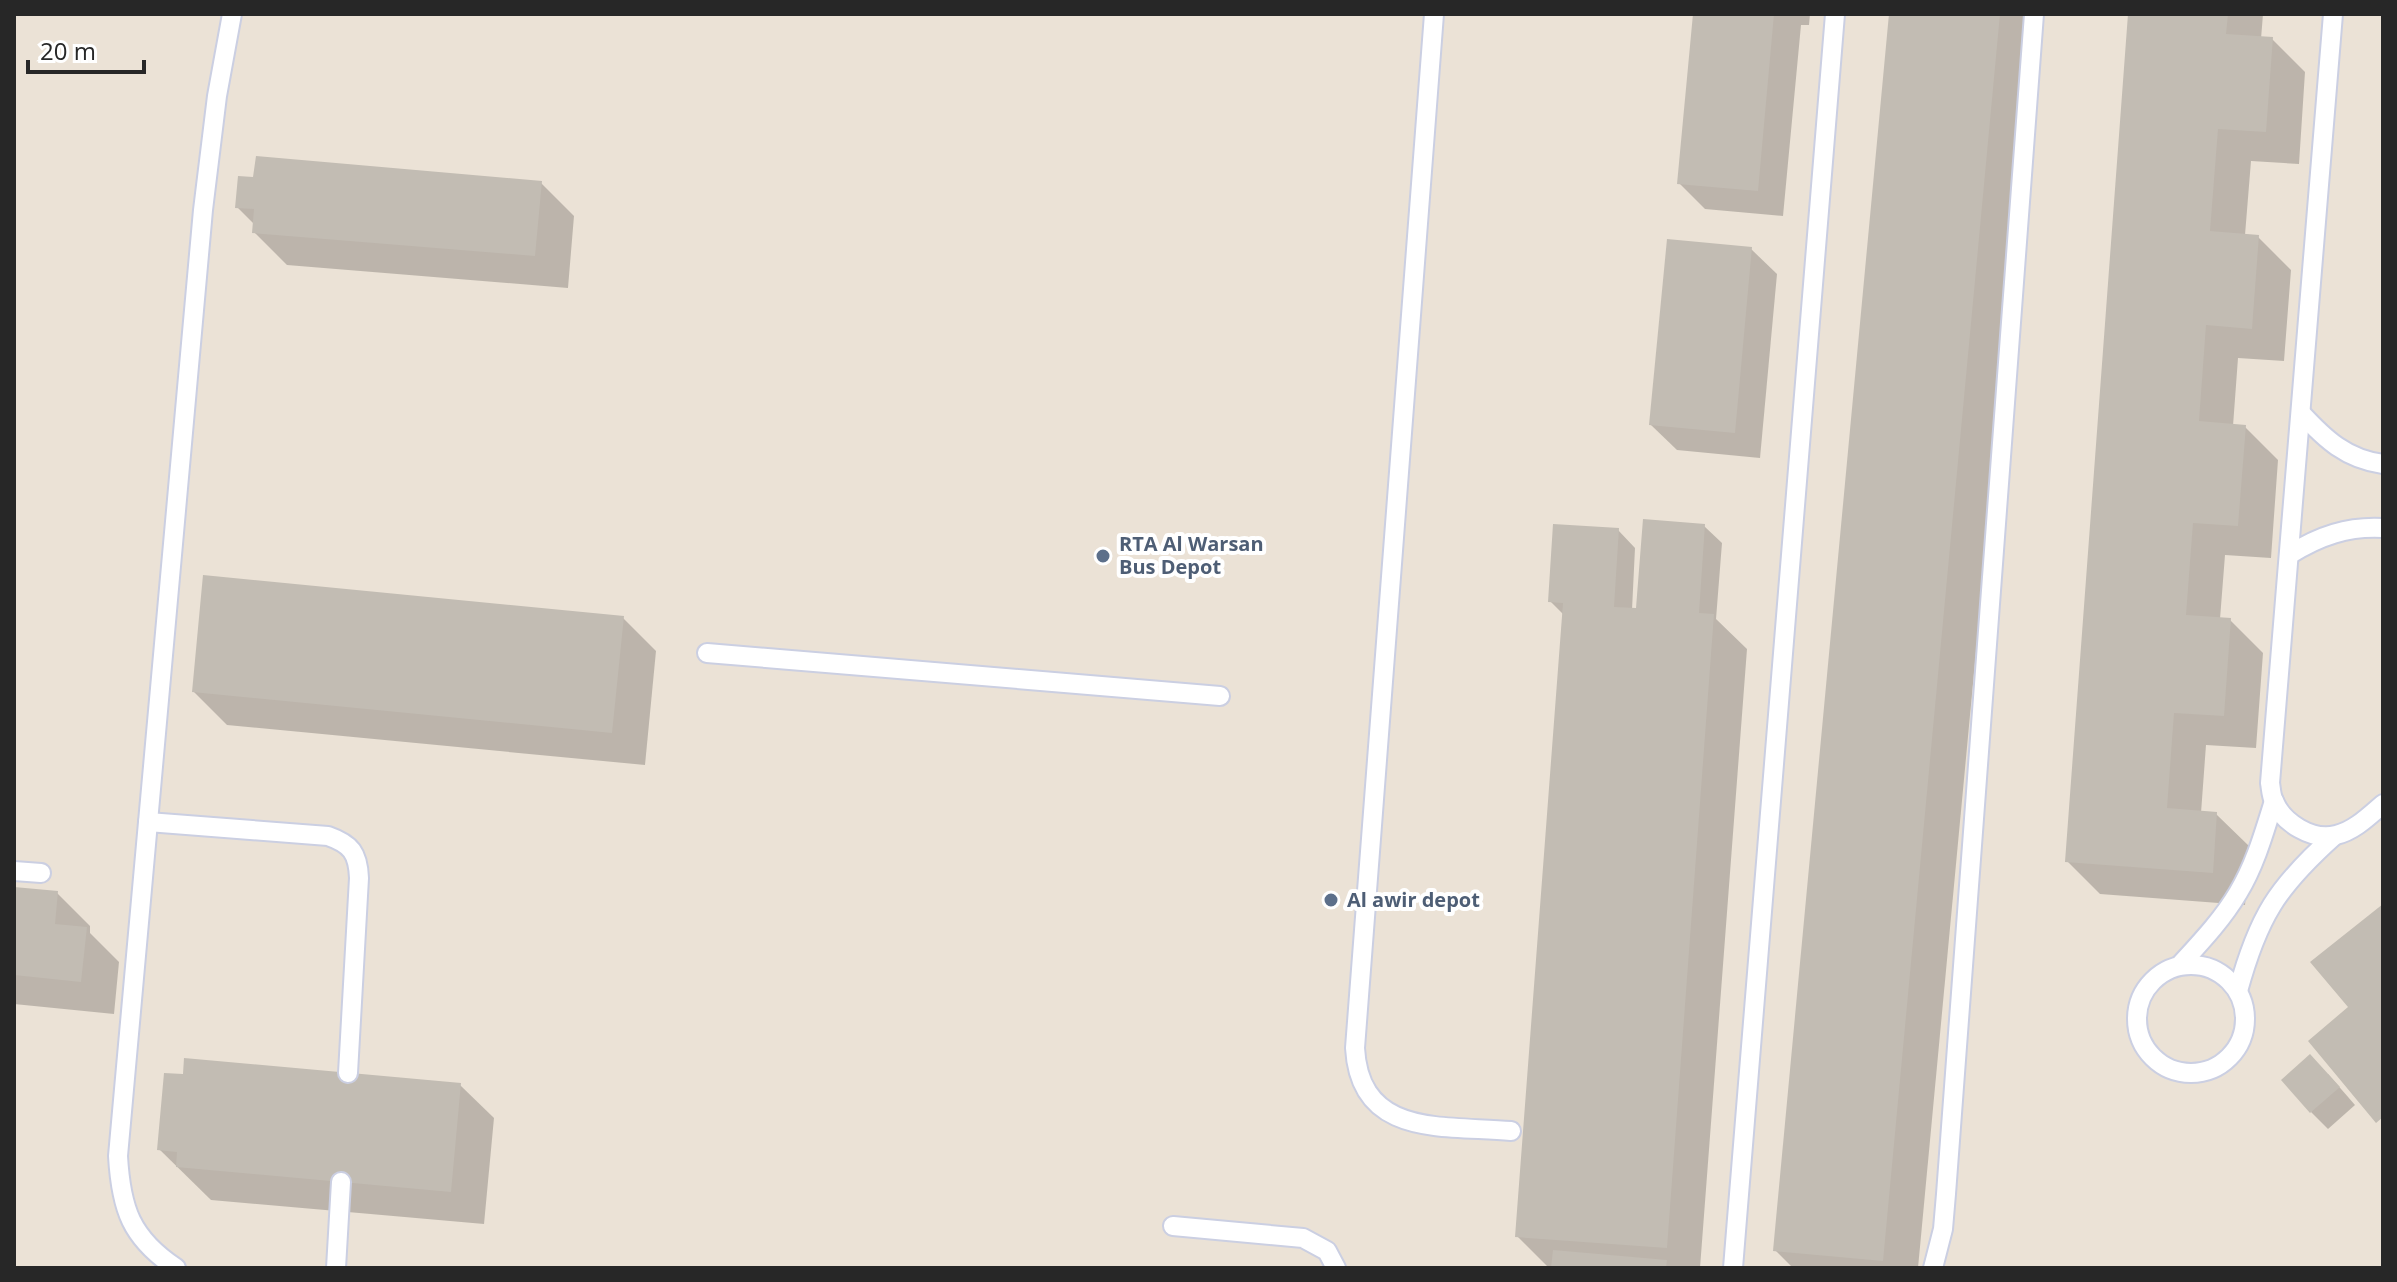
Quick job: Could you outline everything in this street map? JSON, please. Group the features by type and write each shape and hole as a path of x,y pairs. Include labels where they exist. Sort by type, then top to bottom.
{"lane":[{"path":"176,1268 155,1254 133,1226 120,1192 118,1156 203,210 217,96 232,14"},
{"path":"1434,14 1355,1048 1356,1069 1370,1098 1395,1117 1416,1122 1511,1131"},
{"path":"1733,1268 1835,14"},
{"path":"1933,1268 1943,1229 1946,1194 2034,14"},
{"path":"2333,14 2270,783 2274,801 2288,822 2309,834 2334,836"},
{"path":"2301,413 2329,443 2367,462 2383,464"},
{"path":"2289,555 2313,539 2341,530 2383,528"},
{"path":"707,653 1220,696"},
{"path":"2179,966 2202,966 2223,975 2238,991 2246,1014 2242,1039 2228,1060 2207,1072 2182,1073 2158,1064 2142,1044 2136,1020 2142,996 2157,977 2179,966 2238,893 2257,853 2274,801"},
{"path":"2238,991 2250,946 2270,905 2299,868 2334,836 2355,827 2383,804"},
{"path":"148,822 328,836 347,842 358,858 359,878 348,1073"},
{"path":"14,871 41,873"},
{"path":"336,1268 341,1182"},
{"path":"1173,1226 1303,1238 1327,1251 1336,1268"}],"building":[{"path":"1693,14 1774,14 1758,191 1677,184"},
{"path":"1889,14 2000,14 1883,1261 1773,1251"},
{"path":"2128,14 2228,14 2226,34 2273,37 2266,132 2218,129 2210,231 2259,235 2252,329 2206,325 2199,421 2246,425 2238,526 2193,523 2186,615 2231,618 2224,716 2174,713 2167,808 2217,812 2213,873 2065,862"},
{"path":"256,156 542,181 535,256 252,233 254,209 235,208 238,176 253,177"},
{"path":"1667,239 1752,247 1735,433 1649,425"},
{"path":"1643,519 1705,524 1699,613 1714,614 1667,1248 1515,1237 1563,603 1548,602 1553,524 1619,528 1614,607 1636,608"},
{"path":"203,575 624,616 612,733 192,692"},
{"path":"14,887 58,891 55,924 87,927 81,982 14,975"},
{"path":"2383,904 2383,1117 2376,1123 2308,1041 2348,1007 2310,962"},
{"path":"2310,1054 2340,1087 2310,1113 2281,1080"},
{"path":"184,1058 461,1083 451,1192 176,1167 177,1152 157,1150 164,1073 183,1074"},
{"path":"1553,1250 1667,1260 1666,1268 1551,1268"}],"place":[{"name":"RTA Al Warsan Bus Depot","path":"1103,556"},
{"name":"Al awir depot","path":"1331,900"}]}
